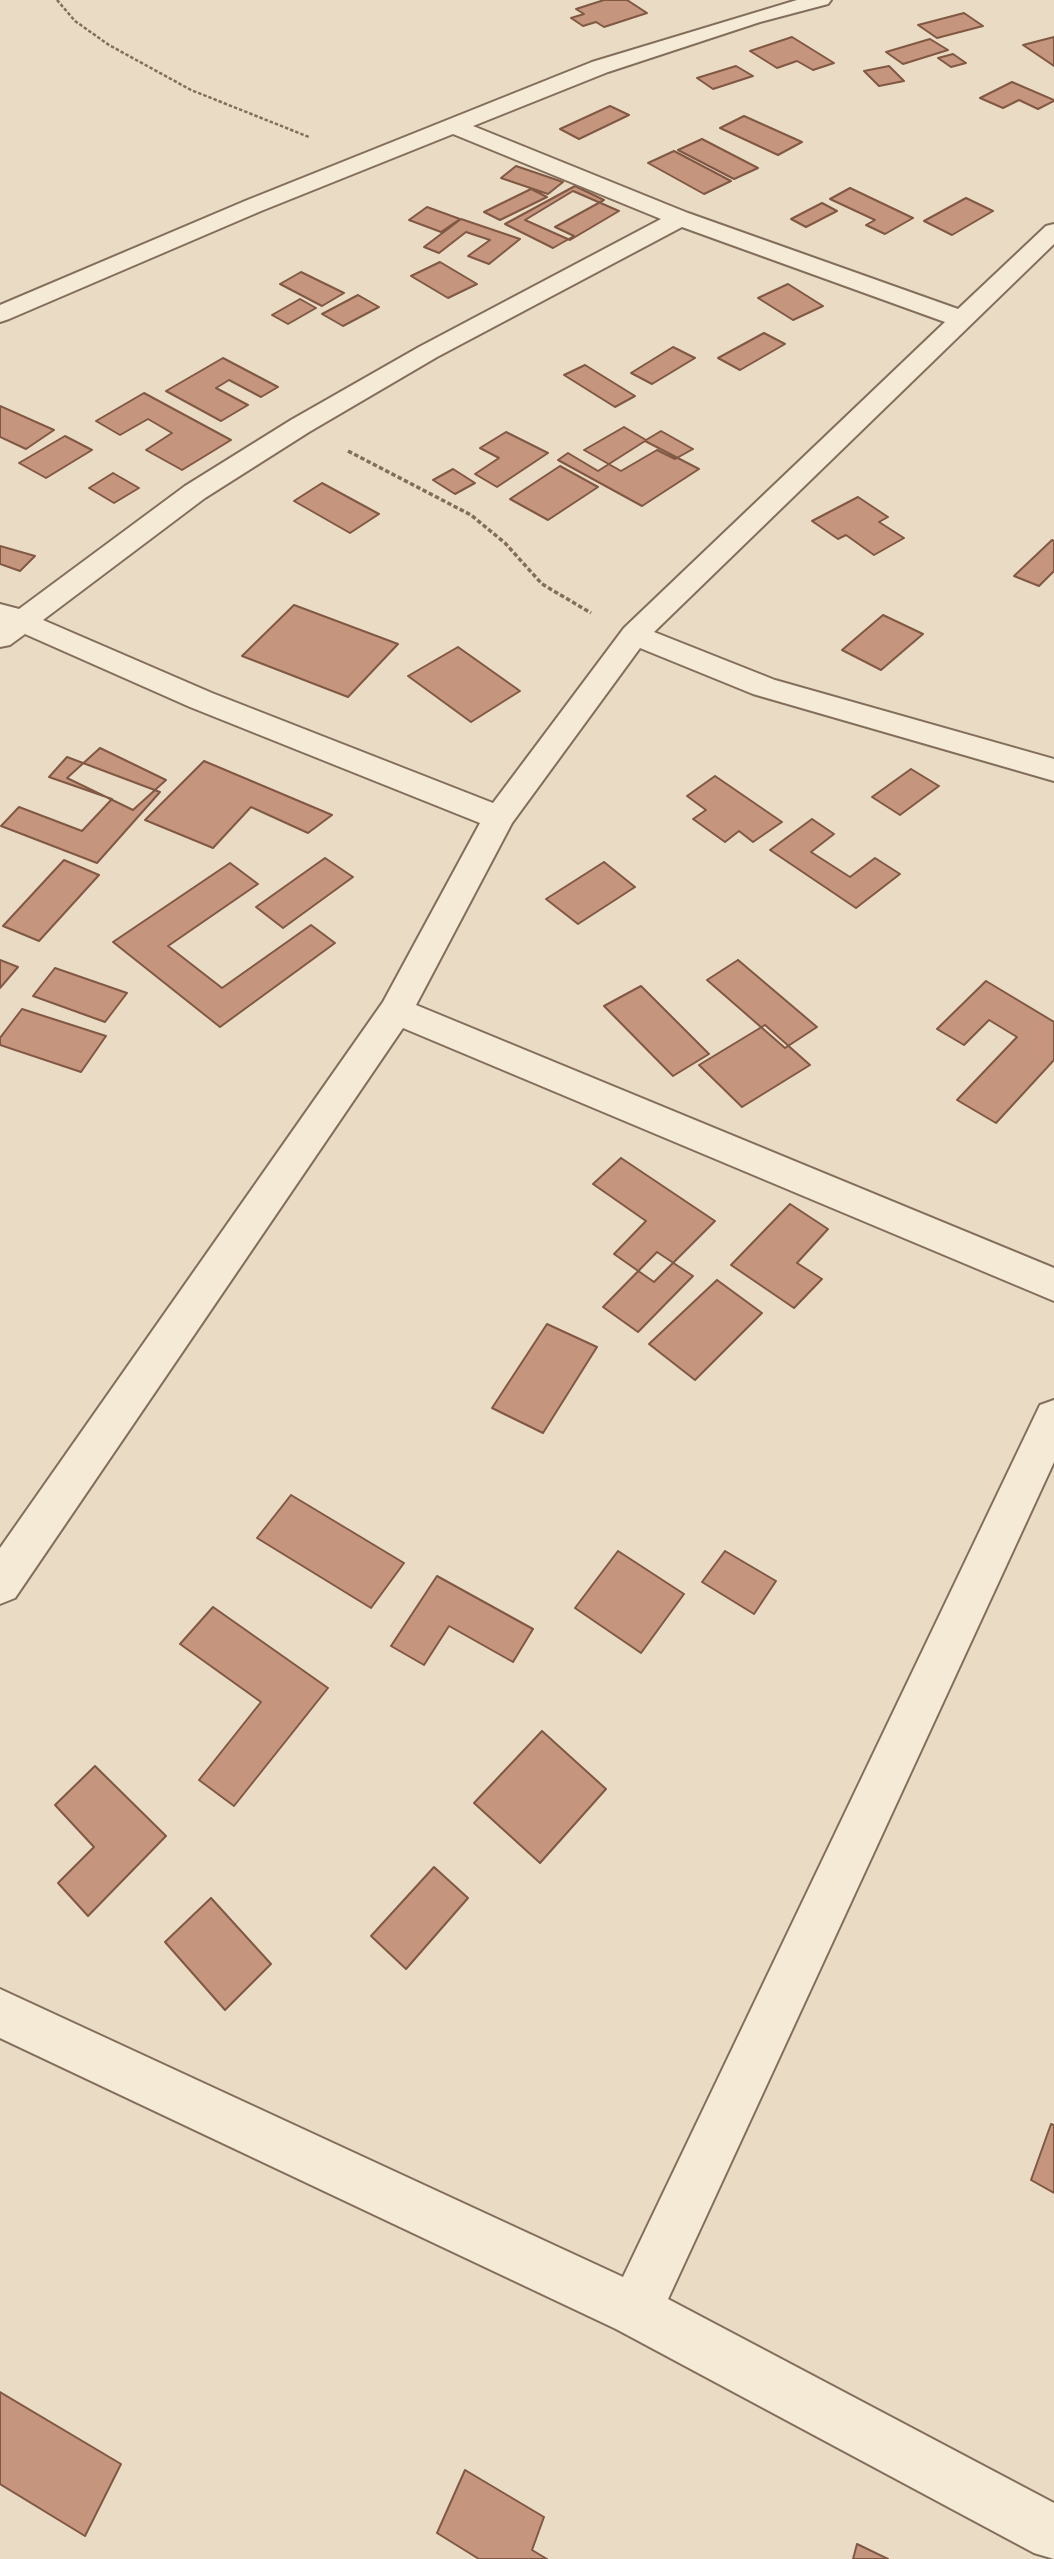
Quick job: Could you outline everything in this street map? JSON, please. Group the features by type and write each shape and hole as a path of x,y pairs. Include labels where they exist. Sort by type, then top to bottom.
{"street":[{"path":"0,314 253,206 600,67 753,18 821,0"},
{"path":"451,125 681,218 962,319"},
{"path":"7,624 195,492 300,426 428,352 681,218"},
{"path":"0,1584 396,1011 499,818 634,635 1054,231"},
{"path":"7,624 499,818"},
{"path":"634,635 764,688 1054,769"},
{"path":"396,1011 1054,1285"},
{"path":"635,2310 1054,1418"},
{"path":"0,2013 635,2310 1054,2533"}],"path":[{"path":"57,0 75,21 109,45 191,90 367,160"},
{"path":"300,426 471,515 505,543 542,584 634,635"}],"building":[{"path":"604,0 627,0 647,13 604,27 596,22 583,26 571,18 584,14 576,9"},
{"path":"964,13 983,26 937,38 918,25"},
{"path":"792,37 834,63 813,70 797,61 777,68 750,51"},
{"path":"1054,37 1054,66 1023,45"},
{"path":"930,39 948,50 903,64 886,52"},
{"path":"953,54 966,63 951,67 938,58"},
{"path":"736,66 753,76 713,89 697,78"},
{"path":"889,66 904,81 879,86 864,71"},
{"path":"1012,82 1054,101 1038,109 1019,100 1003,108 980,98"},
{"path":"610,106 629,115 579,139 560,129"},
{"path":"744,116 802,142 778,155 720,128"},
{"path":"702,139 758,168 734,179 678,150"},
{"path":"674,151 731,181 704,194 648,163"},
{"path":"516,166 563,182 548,194 501,178"},
{"path":"575,186 604,200 555,227 574,236 553,248 505,224"},
{"path":"850,188 913,218 885,234 866,225 875,220 830,199"},
{"path":"531,189 547,197 500,220 484,212"},
{"path":"573,191 619,211 570,240 525,220"},
{"path":"966,198 993,211 952,235 924,221"},
{"path":"822,203 837,211 806,227 791,219"},
{"path":"427,207 460,219 441,232 409,220"},
{"path":"461,219 520,239 489,264 468,256 490,240 466,232 439,253 424,247"},
{"path":"440,262 477,284 448,298 411,276"},
{"path":"301,272 344,293 322,306 280,284"},
{"path":"788,284 823,306 793,320 758,298"},
{"path":"358,295 379,307 343,326 322,314"},
{"path":"300,299 316,308 288,324 272,315"},
{"path":"764,333 785,344 740,370 718,358"},
{"path":"673,347 695,358 652,384 631,373"},
{"path":"223,358 278,387 261,397 229,380 216,388 248,405 221,421 166,391"},
{"path":"585,365 635,396 615,407 564,375"},
{"path":"144,393 231,440 182,470 146,450 172,433 148,419 120,435 96,421"},
{"path":"0,406 54,430 26,449 0,437"},
{"path":"624,427 646,440 661,431 693,449 675,459 657,450 621,471 584,450"},
{"path":"506,432 548,453 497,487 475,474 499,458 480,448"},
{"path":"65,436 92,450 46,478 19,463"},
{"path":"645,441 699,469 642,506 558,460 568,453 598,471"},
{"path":"560,466 598,487 548,520 510,499"},
{"path":"453,469 475,483 455,494 433,480"},
{"path":"113,473 139,488 114,503 89,488"},
{"path":"322,483 379,514 350,533 294,501"},
{"path":"858,497 888,517 879,522 904,538 874,555 846,535 838,539 812,521"},
{"path":"1052,540 1054,571 1039,586 1014,576"},
{"path":"0,546 35,556 20,571 0,564"},
{"path":"294,605 398,644 348,697 242,656"},
{"path":"883,615 923,634 881,670 842,650"},
{"path":"458,647 520,691 471,722 408,676"},
{"path":"100,748 166,780 133,810 67,778"},
{"path":"67,757 160,792 97,863 1,826 19,807 82,831 112,799 49,777"},
{"path":"204,761 332,815 308,833 251,807 213,848 145,820"},
{"path":"911,769 939,786 900,815 872,797"},
{"path":"715,776 782,822 753,842 739,831 725,842 693,819 706,810 687,796"},
{"path":"812,819 834,834 811,852 850,877 875,858 900,874 856,908 770,850"},
{"path":"325,858 353,877 283,928 256,907"},
{"path":"64,860 99,875 39,941 3,926"},
{"path":"604,862 635,887 578,924 546,899"},
{"path":"230,863 258,884 168,946 222,988 311,925 335,943 220,1027 113,942"},
{"path":"0,960 18,967 0,988"},
{"path":"738,960 817,1027 785,1048 707,980"},
{"path":"55,968 127,993 105,1022 33,996"},
{"path":"986,981 1054,1022 1054,1060 996,1123 957,1100 1017,1037 989,1020 964,1045 937,1029"},
{"path":"641,986 709,1054 673,1076 604,1006"},
{"path":"22,1009 106,1036 81,1072 0,1045 0,1038"},
{"path":"765,1025 810,1065 742,1107 699,1065"},
{"path":"621,1158 715,1221 654,1282 614,1254 646,1221 593,1184"},
{"path":"790,1204 828,1229 797,1263 822,1279 794,1308 731,1265"},
{"path":"657,1252 693,1276 638,1332 603,1307"},
{"path":"717,1280 762,1313 695,1380 649,1344"},
{"path":"547,1324 597,1347 543,1433 492,1408"},
{"path":"291,1495 404,1563 371,1608 257,1538"},
{"path":"618,1551 684,1594 641,1653 575,1608"},
{"path":"725,1551 776,1581 754,1614 702,1582"},
{"path":"437,1576 533,1629 513,1662 449,1626 424,1665 391,1646"},
{"path":"213,1607 328,1688 234,1806 199,1780 261,1702 180,1644"},
{"path":"542,1731 606,1789 540,1863 474,1803"},
{"path":"95,1766 166,1836 88,1916 58,1883 94,1847 55,1805"},
{"path":"434,1867 468,1898 406,1969 371,1936"},
{"path":"211,1898 271,1964 225,2010 165,1942"},
{"path":"1051,2124 1054,2125 1054,2193 1031,2180"},
{"path":"0,2392 121,2464 85,2536 0,2484"},
{"path":"465,2470 544,2517 532,2550 547,2559 479,2559 437,2533"},
{"path":"857,2544 888,2559 853,2559"}]}
